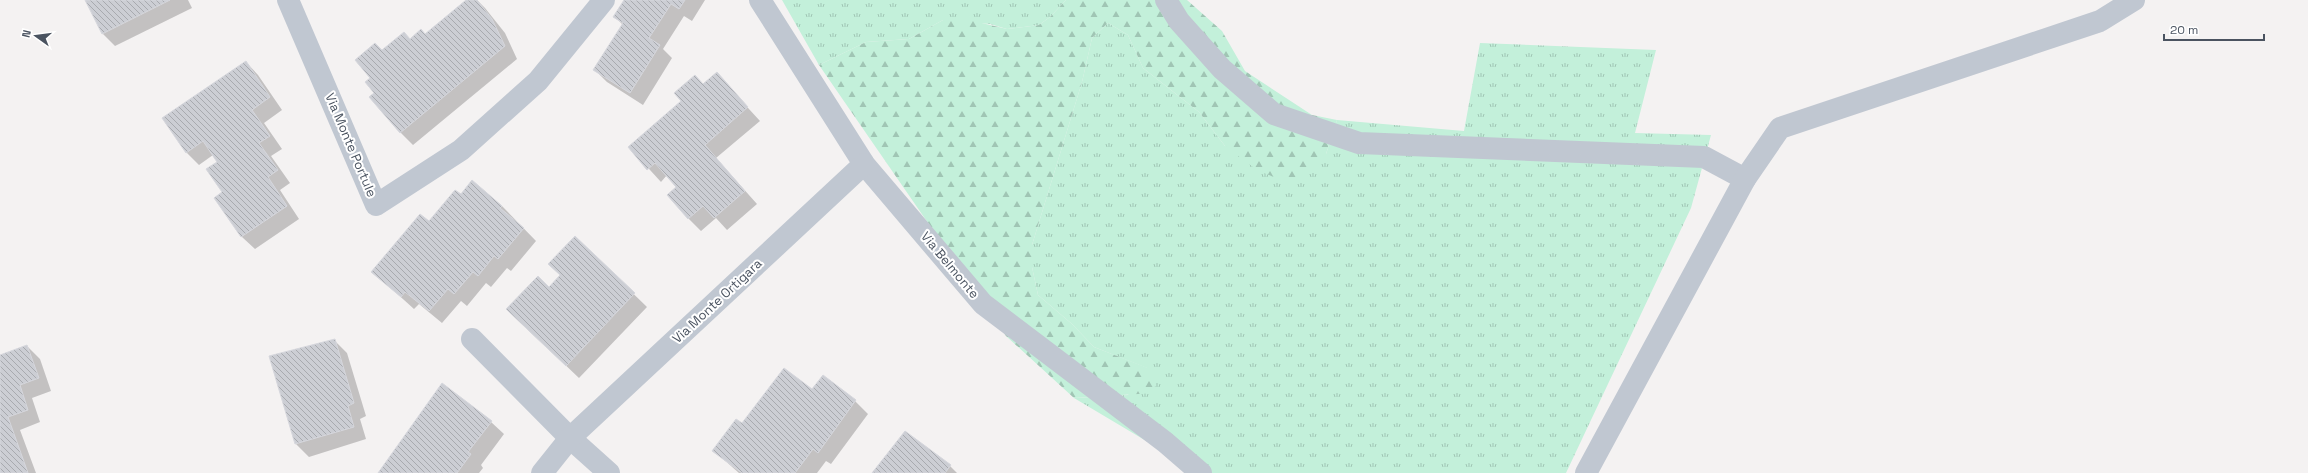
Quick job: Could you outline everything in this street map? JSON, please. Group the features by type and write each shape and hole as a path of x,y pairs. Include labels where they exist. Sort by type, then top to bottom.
{"street":[{"name":"Via Monte Portule","path":"288,0 376,205 461,150 538,81 604,0"},
{"name":"Via Belmonte","path":"760,0 864,164 983,304 1165,442 1201,473"},
{"path":"1166,0 1179,21 1222,69 1274,114 1359,143 1704,157 1745,179"},
{"path":"1586,473 1745,179 1780,128 2100,21 2134,0"},
{"name":"Via Monte Ortigara","path":"542,473 570,438 864,164"},
{"path":"472,339 570,438 609,473"}],"green space":[{"path":"782,0 1066,0 1050,17 1039,25 1007,29 990,24 943,20 909,39 866,42 819,65"},
{"path":"1066,0 1187,0 1222,31 1245,71 1312,115 1337,120 1326,154 1311,173 1286,182 1257,170 1225,146 1199,112 1143,68 1128,35 1108,23 1092,38 1082,82 1032,245 1032,267 1038,295 1072,324 1094,347 1148,368 1156,378 1154,393 1074,398 1006,336 819,65 866,42 909,39 943,20 969,20 1007,29 1039,25 1050,17"},
{"path":"1108,23 1128,35 1143,68 1199,112 1225,146 1326,154 1337,120 1464,131 1480,43 1656,50 1635,133 1711,135 1691,208 1566,473 1200,473 1074,398 1128,395 1147,368 1094,347 1072,324 1038,295 1032,267 1032,245 1082,82 1092,38"}],"building":[{"path":"85,0 170,0 102,34"},
{"path":"466,0 477,0 492,19 505,46 400,133 369,97 374,93 365,82 370,78 355,60 375,43 382,50 404,32 410,39 421,29 425,34"},
{"path":"624,0 685,0 679,9 671,4 649,38 660,45 630,93 593,70 623,23 613,17"},
{"path":"246,61 270,97 252,110 270,136 259,143 278,170 268,177 287,206 241,237 214,198 222,192 206,169 217,162 203,141 186,153 162,118"},
{"path":"717,72 748,107 705,145 745,191 714,218 703,206 688,219 667,195 676,187 655,163 647,170 628,147 681,101 674,93 695,75 703,84"},
{"path":"472,180 502,206 500,208 524,228 498,259 494,256 478,276 473,272 454,294 448,289 429,311 405,292 401,297 371,272 420,214 429,221 455,190 461,194"},
{"path":"575,236 635,293 566,366 506,309 538,276 549,287 560,275 548,264"},
{"path":"335,339 354,403 348,406 354,427 295,444 269,356"},
{"path":"27,345 39,378 20,385 28,410 8,417 28,473 0,473 0,355"},
{"path":"784,368 812,389 823,375 856,400 818,453 813,449 795,473 742,473 712,451 736,419 742,423"},
{"path":"442,383 492,421 468,452 471,454 457,473 378,473"},
{"path":"905,431 951,465 945,473 872,473"}]}
